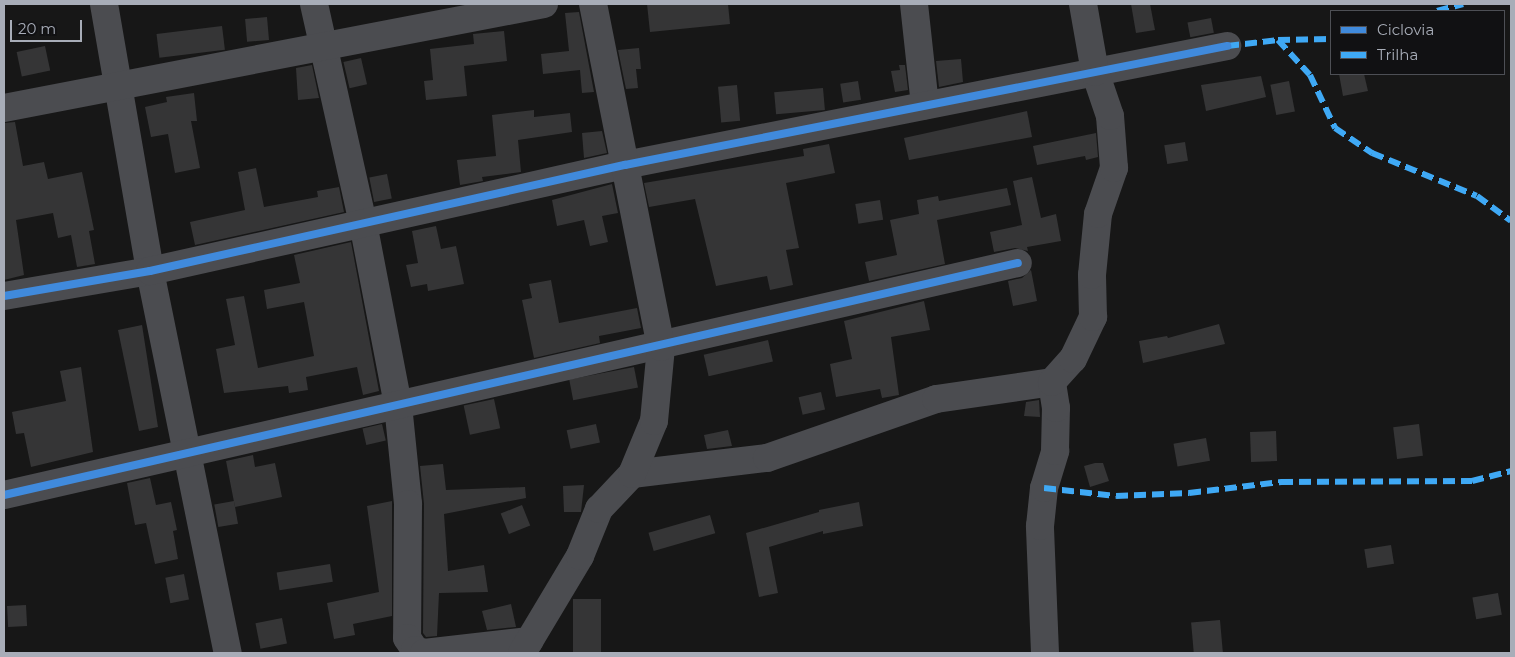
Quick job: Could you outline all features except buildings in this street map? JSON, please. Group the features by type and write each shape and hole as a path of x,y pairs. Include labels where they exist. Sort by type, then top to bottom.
{"street":[{"path":"104,4 116,86 150,271 228,653"},
{"path":"314,4 363,224 398,405 408,504 407,638 409,652 424,653 526,647 580,556 599,509 632,474 654,421 661,347 593,4"},
{"path":"4,108 544,4"},
{"path":"914,4 925,105"},
{"path":"632,474 767,458 936,399 1052,382 1073,359 1093,317 1092,274 1098,214 1114,168 1114,149 1106,100 1095,72 1083,4"},
{"path":"4,296 150,271 625,165 1227,46"},
{"path":"4,495 186,452 661,347 1018,264"},
{"path":"1045,653 1040,526 1044,488 1055,451 1056,408 1052,382"}],"marked path":[{"path":"1441,10 1463,4"},
{"path":"1278,40 1330,39"},
{"path":"1227,46 1278,40 1310,75 1335,128 1372,153 1477,196 1511,221"},
{"path":"1044,488 1116,496 1189,493 1281,482 1472,481 1511,471"}],"cycle path":[{"path":"4,296 150,271 625,165 1227,46"},
{"path":"4,495 1018,263"}]}
